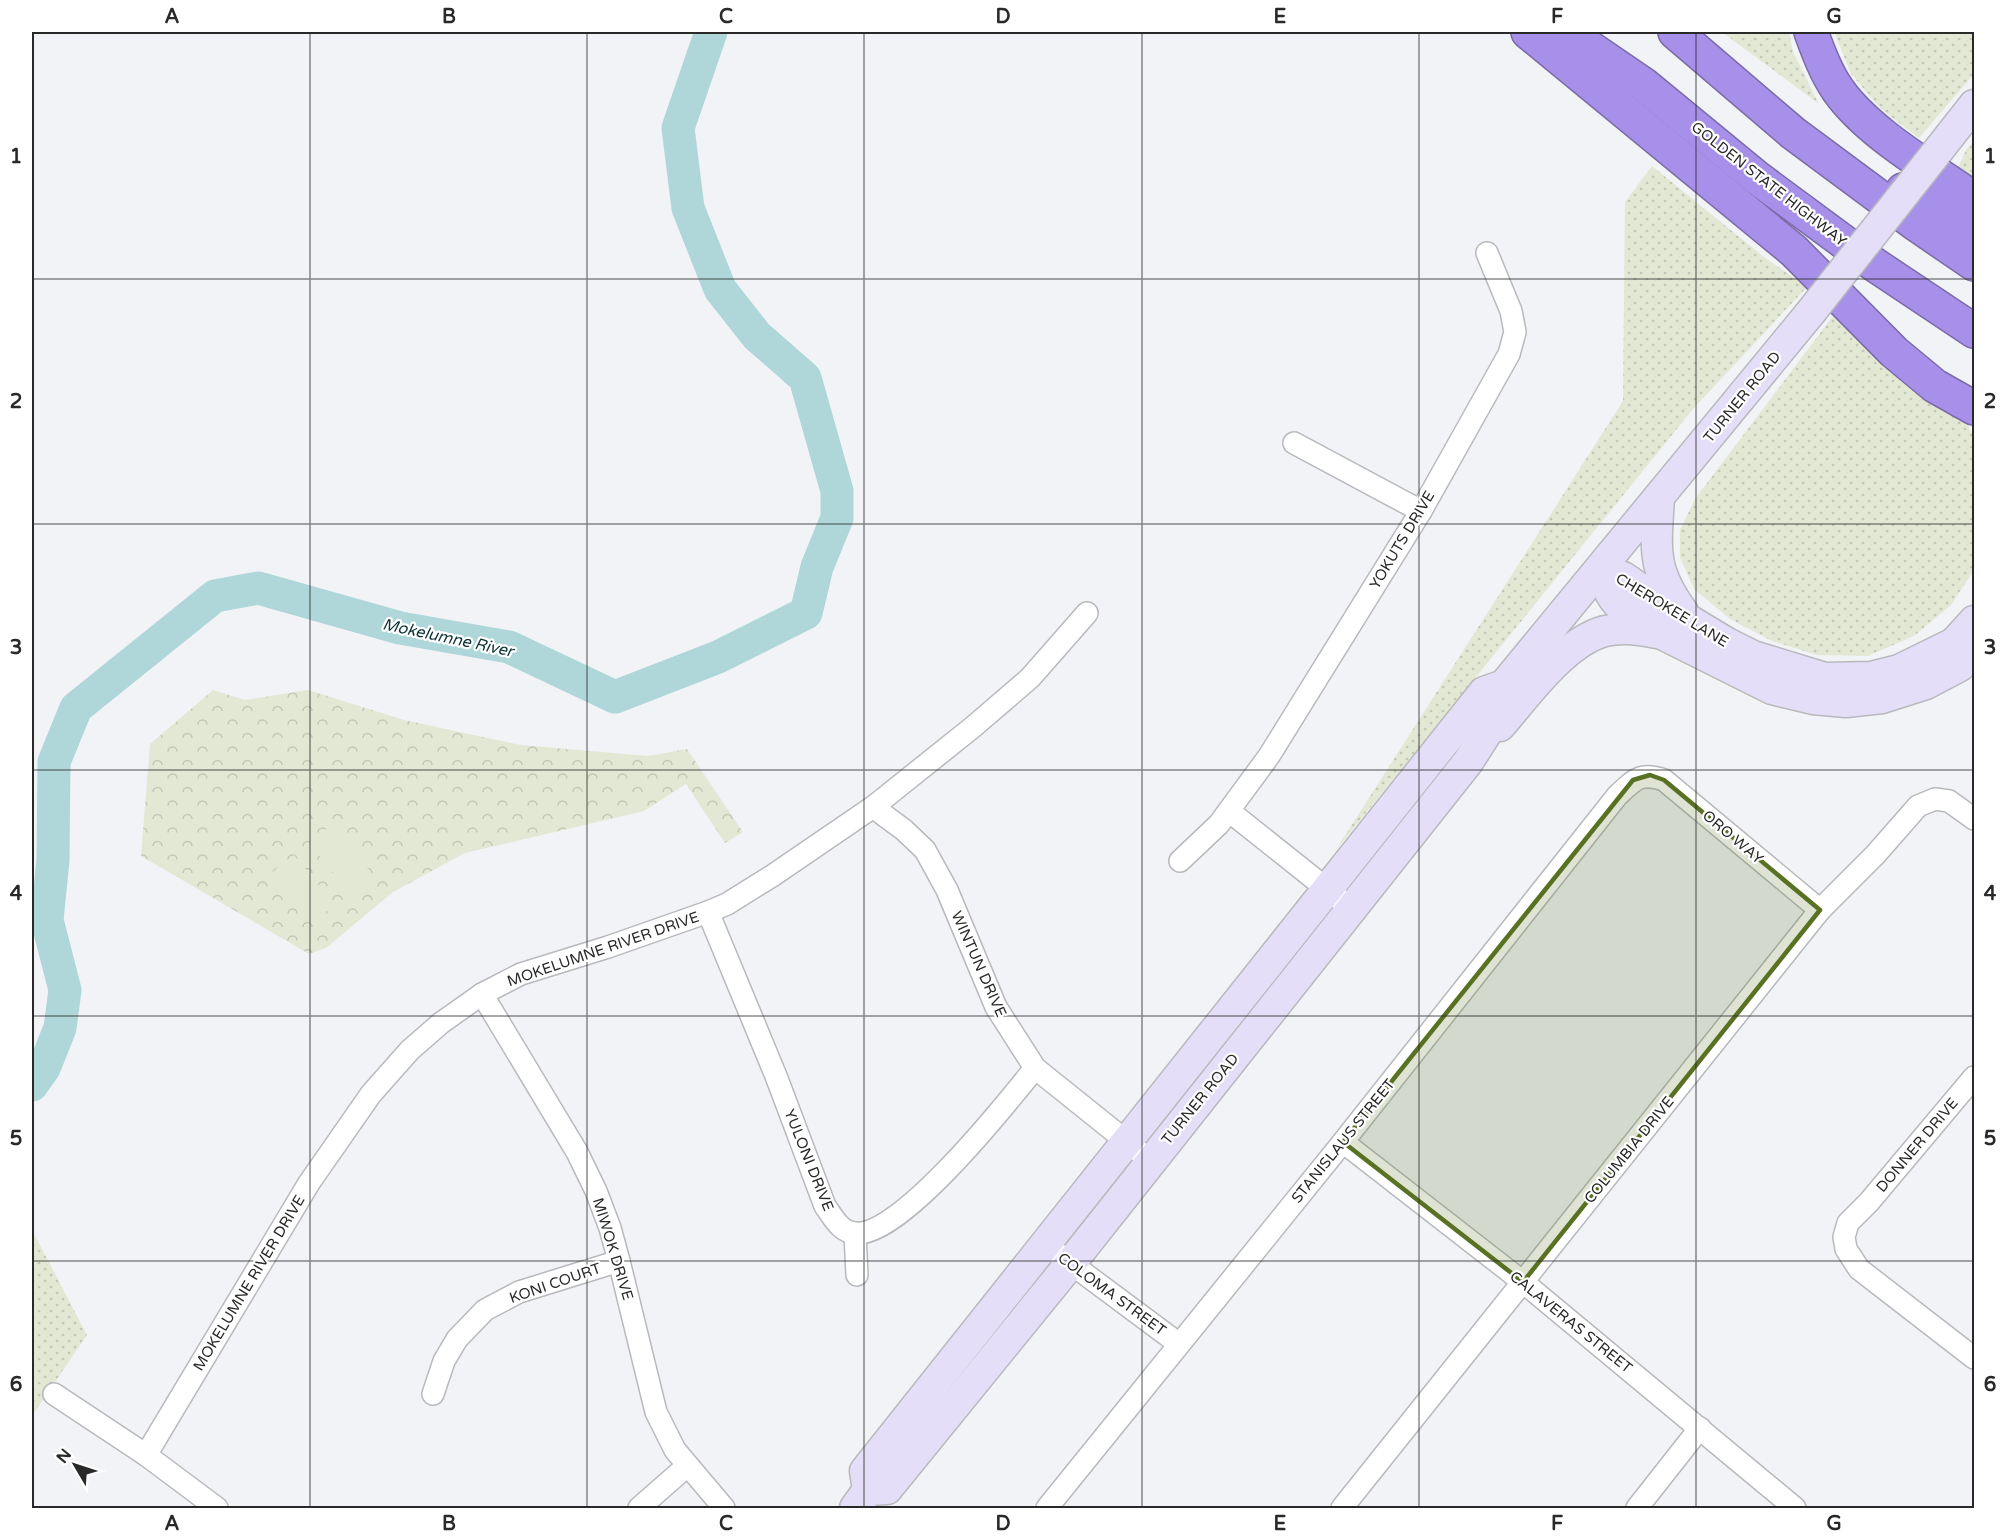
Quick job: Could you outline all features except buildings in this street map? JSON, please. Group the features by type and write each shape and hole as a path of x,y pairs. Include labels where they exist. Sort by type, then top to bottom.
{"highway":[{"path":"1528,32 1794,251 1894,352 1935,386 1974,408"},
{"name":"GOLDEN STATE HIGHWAY","path":"1567,32 1643,84 1756,177 1875,265 1974,331"},
{"path":"1811,32 1838,90 1869,124 1974,199"},
{"path":"1679,34 1854,158 1927,206 1974,232"},
{"path":"1679,34 1793,133 1917,225 1974,264"}],"main road":[{"name":"TURNER ROAD","path":"1504,685 1505,704 1468,762 1070,1264 887,1489 862,1499 865,1471 1484,692 1504,685 1601,570 1811,312 1974,105"},
{"path":"1659,497 1656,555 1661,576 1671,597 1688,620"},
{"name":"CHEROKEE LANE","path":"1601,570 1623,577 1688,620 1753,656 1825,678 1871,677 1899,670 1954,643 1974,621"},
{"name":"CHEROKEE LANE","path":"1601,570 1607,591 1620,607 1638,622 1772,689 1813,699 1845,702 1882,698 1926,684 1960,666 1974,651"},
{"path":"1468,762 1557,662 1587,638 1605,631 1623,628 1659,634"}],"street":[{"name":"YOKUTS DRIVE","path":"1180,861 1219,824 1269,756 1421,511 1509,354 1515,332 1512,311 1487,253"},
{"path":"1294,443 1421,511"},
{"name":"MOKELUMNE RIVER DRIVE","path":"146,1455 309,1183 371,1094 410,1050 441,1023 482,994 521,974 708,912 727,904 772,876 873,807 973,727 1030,678 1087,613"},
{"name":"ORO WAY","path":"1641,778 1650,775 1664,780 1820,910"},
{"name":"STANISLAUS STREET","path":"1047,1509 1343,1142 1617,796 1633,780 1641,778"},
{"name":"COLUMBIA DRIVE","path":"1342,1509 1820,910 1875,855 1918,806 1935,799 1949,801 1974,819"},
{"name":"WINTUN DRIVE","path":"873,807 904,830 925,850 946,890 996,1007 1035,1068 1151,1161"},
{"path":"1229,811 1352,909"},
{"name":"YULONI DRIVE","path":"708,912 776,1076 825,1206 837,1224 844,1230 855,1233"},
{"name":"MIWOK DRIVE","path":"482,994 577,1152 606,1219 619,1261 656,1412 675,1450 724,1509"},
{"path":"857,1275 855,1233 864,1233 886,1223 907,1208 980,1135 1035,1068"},
{"name":"DONNER DRIVE","path":"1972,1084 1848,1223 1844,1237 1846,1249 1859,1269 1974,1358"},
{"name":"CALAVERAS STREET","path":"1343,1142 1523,1282 1795,1509"},
{"name":"COLOMA STREET","path":"1046,1245 1179,1344"},
{"name":"KONI COURT","path":"433,1394 448,1354 458,1339 485,1310 519,1292 619,1261"},
{"path":"54,1394 146,1455 217,1509"},
{"path":"1637,1509 1700,1428"},
{"path":"639,1509 687,1466"}],"highlighted area":[{"path":"1650,775 1664,780 1820,910 1523,1282 1343,1142 1633,780"}],"green space":[{"path":"1722,32 1789,32 1793,52 1819,104"},
{"path":"1834,32 1974,32 1974,74 1919,138 1882,110 1851,74"},
{"path":"1974,140 1974,178 1957,170 1966,150"},
{"path":"1652,166 1764,257 1807,287 1693,409 1335,851 1623,401 1625,202"},
{"path":"1839,308 1967,423 1974,439 1974,570 1951,605 1914,636 1868,656 1817,655 1772,641 1730,619 1694,589 1680,557 1680,530 1695,499"},
{"path":"213,690 245,700 308,690 404,720 521,745 648,756 687,749 743,832 725,843 686,784 644,811 465,853 393,892 326,948 309,954 141,856 150,744"},
{"path":"332,824 373,875 350,893 309,843"},
{"path":"294,855 334,905 311,924 271,873"},
{"path":"32,1230 87,1335 32,1416"}],"waterway":[{"name":"Mokelumne River","path":"32,1085 44,1068 60,1028 65,990 47,920 53,860 54,762 76,708 215,596 258,588 400,628 509,647 615,697 718,657 806,613 817,567 837,518 837,491 805,378 757,336 720,289 688,208 678,128 711,32"}]}
